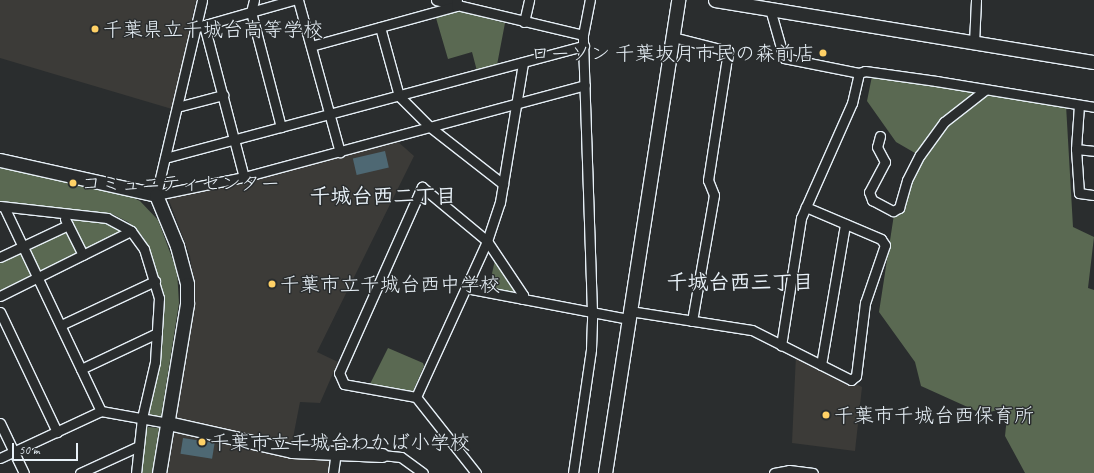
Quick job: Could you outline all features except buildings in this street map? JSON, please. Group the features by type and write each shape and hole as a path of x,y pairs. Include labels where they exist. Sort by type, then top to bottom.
{"street":[{"path":"159,473 187,304 187,284 181,258 156,194 177,107 200,26 202,0"},
{"path":"254,0 251,12 281,127"},
{"path":"200,26 293,0"},
{"path":"298,0 340,152"},
{"path":"436,0 456,3 524,22 583,35"},
{"path":"524,22 529,0"},
{"path":"573,473 591,349 592,312 583,35 590,0"},
{"path":"605,473 678,0"},
{"path":"715,0 1094,62"},
{"path":"974,43 976,0"},
{"path":"311,46 380,27 456,3"},
{"path":"770,9 784,58 859,74 865,71 1094,107"},
{"path":"200,26 223,95 244,177"},
{"path":"380,27 399,96 430,127 503,184"},
{"path":"672,37 728,52 708,180 714,195 692,321"},
{"path":"165,158 584,46"},
{"path":"416,397 487,241 500,202 518,103 523,63"},
{"path":"781,345 801,218 852,103 859,74"},
{"path":"0,160 156,194 244,177 585,85"},
{"path":"880,136 877,147 885,162 869,192 872,200 893,211 899,208 907,180 920,155 944,122 985,90"},
{"path":"177,107 223,95"},
{"path":"1079,105 1076,149 1080,193 1094,194"},
{"path":"1076,149 1094,151"},
{"path":"476,473 416,397 344,384 339,373 422,187 487,241 523,295 522,299"},
{"path":"2,206 108,218 131,231 144,249 159,298 155,362 142,418 136,473"},
{"path":"2,206 61,324 101,411"},
{"path":"466,288 592,312 692,321 752,330 851,380 856,376 865,303 885,245 881,239 806,207"},
{"path":"62,213 83,255"},
{"path":"822,365 845,224"},
{"path":"0,257 68,225"},
{"path":"0,296 131,231"},
{"path":"61,324 155,281"},
{"path":"0,312 57,432"},
{"path":"81,369 157,333"},
{"path":"0,458 101,411 168,423 277,449 401,457 423,473"},
{"path":"0,423 24,473"},
{"path":"80,473 139,446"},
{"path":"333,473 336,452"},
{"path":"774,473 789,470 813,473"}],"shaded area":[{"name":"千葉県立千城台高等学校","path":"0,0 196,0 172,109 0,58"},
{"name":"千葉市立千城台西中学校","path":"397,141 414,156 317,352 338,362 320,403 300,402 292,443 176,419 195,292 190,256 167,195 224,188"},
{"name":"千葉市千城台西保育所","path":"796,354 862,387 855,451 792,443"},
{"name":"千葉市立千城台わかば小学校","path":"175,430 329,456 332,460 329,473 167,473"}],"green space":[{"path":"459,11 505,23 497,65 477,71 472,52 448,59 436,18"},
{"path":"873,71 975,93 1066,105 1073,227 1094,237 1088,288 1094,290 1094,473 1025,473 1005,436 1008,407 983,414 921,386 915,362 879,312 895,208 914,171 915,153 896,142 867,101"},
{"path":"0,168 125,194 140,201 158,220 177,271 179,303 161,417 151,416 149,411 162,349 165,299 143,237 128,222 112,214 0,201"},
{"path":"73,218 96,221 122,228 120,233 84,249 71,221"},
{"path":"67,227 78,251 77,255 41,273 28,246"},
{"path":"23,248 34,273 32,277 0,293 0,260"},
{"path":"495,260 517,294 489,287"},
{"path":"388,348 423,363 424,366 413,391 370,384"},
{"path":"148,427 159,428 152,473 141,473 145,430"}],"water":[{"path":"385,151 389,168 357,175 353,158"},
{"path":"183,438 215,443 212,459 180,454"}],"place":[{"name":"千葉県立千城台高等学校","path":"95,29"},
{"name":"ローソン 千葉坂月市民の森前店","path":"823,53"},
{"name":"コミュニティセンター","path":"73,183"},
{"name":"千葉市立千城台西中学校","path":"272,284"},
{"name":"千葉市千城台西保育所","path":"826,415"},
{"name":"千葉市立千城台わかば小学校","path":"202,442"}],"district":[{"name":"千城台西二丁目","path":"383,196"},
{"name":"千城台西三丁目","path":"740,282"}]}
